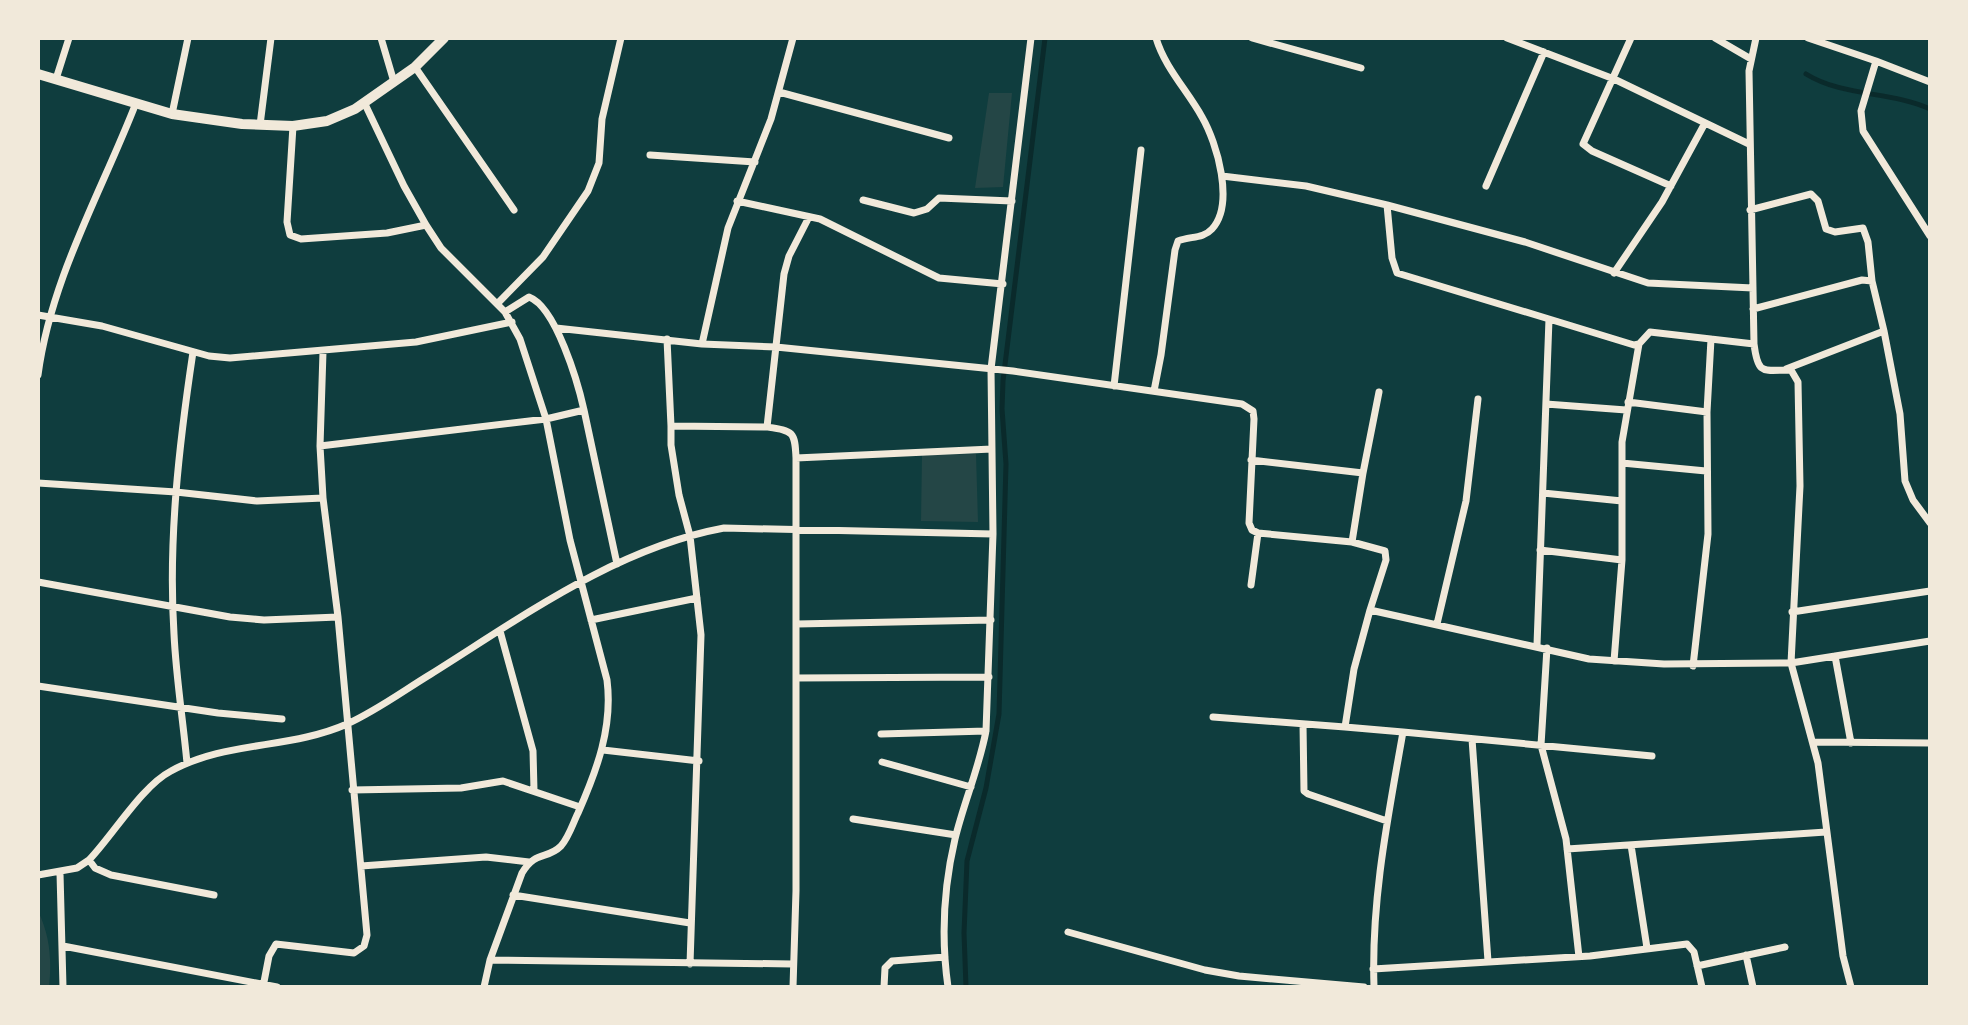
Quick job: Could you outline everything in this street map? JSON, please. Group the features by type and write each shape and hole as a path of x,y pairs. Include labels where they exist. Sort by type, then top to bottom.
{"main road":[{"path":"38,74 172,114 293,126 327,121 364,102 415,67 444,38"}],"street":[{"path":"56,79 69,38"},
{"path":"172,114 188,38"},
{"path":"260,125 271,38"},
{"path":"381,38 394,82"},
{"path":"497,304 543,257 588,191 599,163 602,119 621,38"},
{"path":"702,344 728,228 779,92 793,38"},
{"path":"948,987 945,957 948,872 986,731 993,534 994,370 1031,38"},
{"path":"1154,391 1178,241 1203,236 1217,222 1223,191 1222,176 1207,125 1165,61 1156,38"},
{"path":"1252,38 1361,68"},
{"path":"1507,38 1614,79 1749,144"},
{"path":"1631,38 1583,144 1592,151 1671,186"},
{"path":"1715,38 1752,55"},
{"path":"1756,38 1752,55 1749,144 1754,344 1757,364 1762,369 1769,372 1791,370 1796,375 1800,500 1791,663 1815,742 1843,956 1851,987"},
{"path":"1808,38 1930,82"},
{"path":"1486,186 1544,52"},
{"path":"1876,61 1863,102 1860,121 1863,131 1930,236"},
{"path":"415,67 514,210"},
{"path":"779,92 949,138"},
{"path":"361,866 486,857 529,862 560,848 603,750 610,700 570,540 546,419 527,357 505,312 441,248 426,225 364,102"},
{"path":"38,375 51,318 75,240 136,103"},
{"path":"1614,273 1671,186 1705,123"},
{"path":"293,126 287,222 290,235 301,239 387,233 426,225"},
{"path":"1114,386 1141,150"},
{"path":"650,155 755,162"},
{"path":"1222,176 1306,186 1387,205 1525,242 1614,273 1658,284 1753,288"},
{"path":"1750,210 1811,194 1818,201 1826,229 1835,232 1863,228 1902,427 1905,481 1913,500 1930,523"},
{"path":"863,200 914,213 927,209 939,198 1012,201"},
{"path":"737,201 838,226 929,275 1003,284"},
{"path":"1387,205 1392,258 1397,273 1629,344 1639,344"},
{"path":"767,427 784,274 789,256 809,217"},
{"path":"1753,309 1862,280 1872,281"},
{"path":"505,312 523,299 534,299 556,328 575,372 617,564"},
{"path":"38,315 102,326 193,352 230,358 323,352 433,339 512,322"},
{"path":"1537,645 1549,319"},
{"path":"556,328 1013,371 1249,407 1254,419 1249,523 1252,530 1352,542 1380,548 1387,555 1354,669 1345,727"},
{"path":"1783,370 1884,331"},
{"path":"1614,661 1622,560 1622,463 1627,406 1639,344 1650,332 1754,344"},
{"path":"667,339 671,445 690,536 701,670 690,964"},
{"path":"1693,666 1708,534 1706,471 1711,339"},
{"path":"187,763 173,606 179,445 193,352"},
{"path":"264,985 269,956 276,944 347,954 359,951 367,935 338,617 323,498 320,446 323,352"},
{"path":"1352,542 1379,392"},
{"path":"1437,624 1466,501 1478,399"},
{"path":"1546,404 1707,412"},
{"path":"320,446 546,419 584,410"},
{"path":"671,426 767,427 789,430 794,436 797,624 793,987"},
{"path":"796,458 992,449"},
{"path":"1251,460 1363,473"},
{"path":"1622,463 1706,471"},
{"path":"38,483 269,501 323,498"},
{"path":"1543,493 1622,501"},
{"path":"38,875 77,868 89,860 150,787 168,772 210,755 282,744 347,724 581,582 617,564 690,536 724,528 993,534"},
{"path":"1251,585 1258,533"},
{"path":"1540,550 1622,560"},
{"path":"38,582 249,620 338,617"},
{"path":"1792,612 1930,591"},
{"path":"591,620 697,598"},
{"path":"1370,610 1589,659 1693,666 1791,663 1930,641"},
{"path":"797,624 991,620"},
{"path":"500,631 533,751 534,790"},
{"path":"1547,648 1541,745 1567,849 1579,957"},
{"path":"1835,656 1851,743"},
{"path":"796,678 989,677"},
{"path":"38,686 282,719"},
{"path":"1213,717 1652,756"},
{"path":"1303,724 1304,791 1387,821"},
{"path":"881,734 986,731"},
{"path":"1374,987 1372,941 1378,877 1403,732"},
{"path":"1472,739 1488,961"},
{"path":"1815,742 1930,743"},
{"path":"603,750 699,761"},
{"path":"882,762 971,787"},
{"path":"352,790 461,788 503,781 580,807"},
{"path":"853,819 956,835"},
{"path":"1567,849 1826,832"},
{"path":"1631,845 1647,948"},
{"path":"89,860 95,868 111,875 214,895"},
{"path":"484,987 513,895 529,862"},
{"path":"60,873 63,987"},
{"path":"513,895 690,923"},
{"path":"1068,932 1205,970 1364,987"},
{"path":"1373,969 1579,957 1687,944 1691,946 1702,987"},
{"path":"63,946 277,987"},
{"path":"1697,966 1785,947"},
{"path":"1746,955 1753,987"},
{"path":"884,987 885,968 892,961 945,957"},
{"path":"490,960 792,964"}],"shaded area":[{"path":"989,93 1012,93 1003,187 975,188"},
{"path":"976,454 978,522 921,521 922,455"},
{"path":"38,911 49,948 49,987 38,987"}],"waterway":[{"path":"966,987 964,933 967,861 986,788 999,714 1006,464 1003,381 1045,38"},
{"path":"1806,74 1836,87 1899,99 1930,109"}]}
